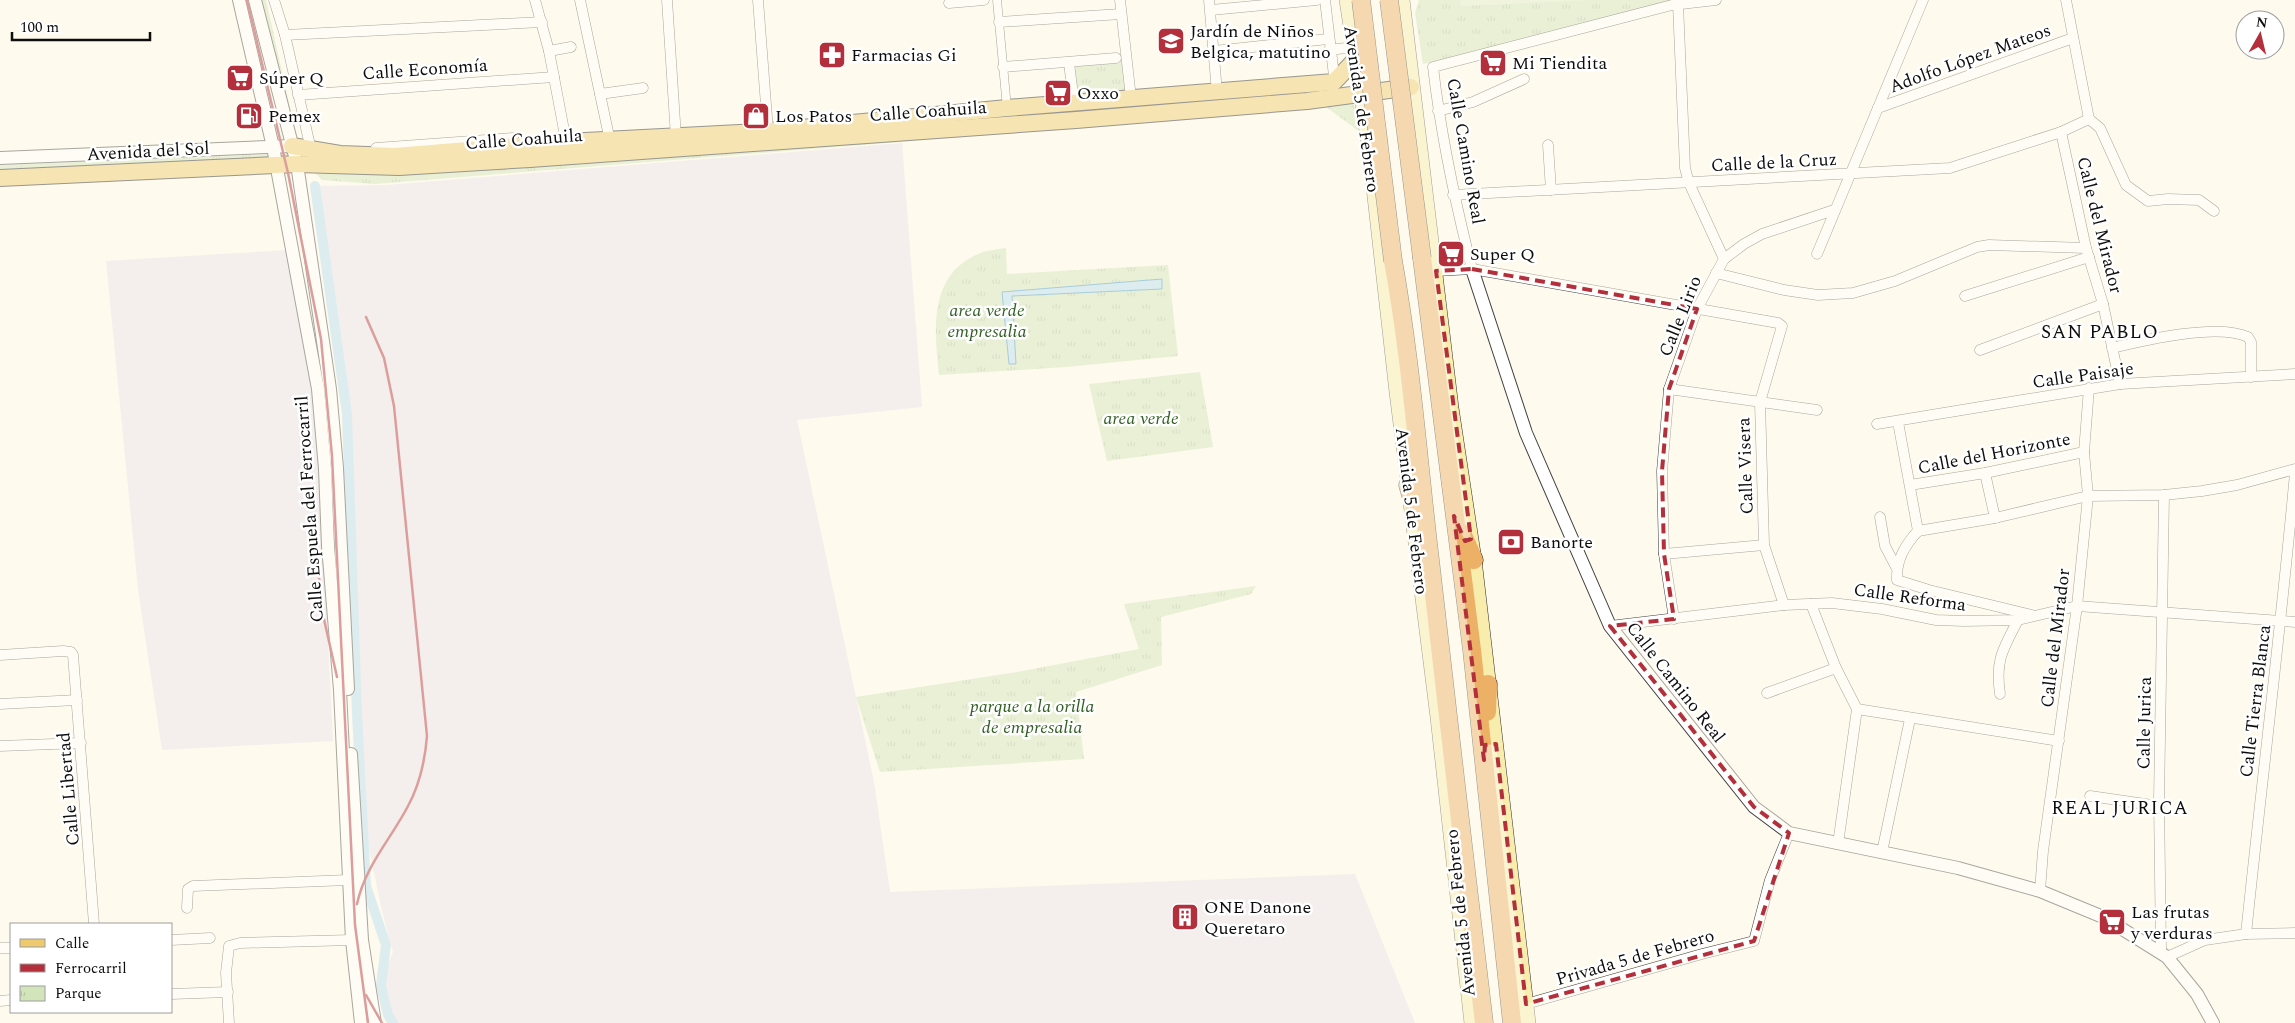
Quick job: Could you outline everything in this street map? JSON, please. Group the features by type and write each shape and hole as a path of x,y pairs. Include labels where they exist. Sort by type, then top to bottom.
{"highway":[{"name":"Avenida 5 de Febrero","path":"1361,0 1416,424 1429,558 1484,1023"},
{"path":"1389,0 1398,20"},
{"path":"1397,0 1422,258 1484,760 1512,1023"},
{"path":"1408,485 1429,558"},
{"path":"1454,516 1474,560"},
{"path":"1484,760 1488,684"},
{"path":"1449,820 1452,744"}],"main road":[{"name":"Avenida 5 de Febrero","path":"1347,0 1369,143 1472,1023"},
{"path":"1402,0 1398,20 1411,87 1436,271 1451,408 1474,560 1528,1023"},
{"path":"1335,90 1355,53"},
{"name":"Calle Coahuila","path":"297,164 768,131 1007,108 1216,92 1335,90 1361,93 1411,87"},
{"name":"Calle Coahuila","path":"566,144 760,144 1335,90"},
{"name":"Calle Coahuila","path":"292,146 311,150 339,160"},
{"name":"Avenida del Sol","path":"0,178 297,164"}],"street":[{"name":"Calle Espuela del Ferrocarril","path":"239,0 273,146 318,389 340,690 352,940 361,1023"},
{"name":"Calle Espuela del Ferrocarril","path":"256,0 297,164 330,389 337,468 362,940 375,1023"},
{"path":"274,0 286,35 311,150"},
{"path":"536,0 549,50 566,144"},
{"path":"580,0 610,141"},
{"path":"667,0 676,136"},
{"path":"758,0 768,131"},
{"path":"949,3 984,0"},
{"path":"998,0 1007,108"},
{"path":"1120,0 1120,14 1131,98"},
{"path":"1216,92 1210,5 1317,0"},
{"path":"1325,0 1335,90"},
{"path":"1398,20 1408,0"},
{"path":"1715,0 1678,4 1686,168 1689,183 1724,259 1744,244 1762,234 1834,210"},
{"path":"1817,254 1923,0"},
{"path":"2066,0 2089,119 2100,128 2126,185 2148,201 2168,199 2199,200 2214,211"},
{"name":"Calle Camino Real","path":"1678,4 1433,67 1438,110 1453,195 1472,269 1526,433 1610,626 1754,807 1789,833 1958,868 2040,891 2103,917 2164,954 2197,994 2213,1023"},
{"path":"999,22 1120,14"},
{"path":"286,35 542,22"},
{"name":"Adolfo López Mateos","path":"1878,108 2074,38"},
{"path":"1214,51 1329,45 1355,53"},
{"path":"549,50 571,47"},
{"path":"1003,67 1116,58"},
{"path":"1068,63 1074,103"},
{"name":"Calle Economía","path":"298,95 554,76"},
{"path":"1438,110 1473,102 1524,79"},
{"path":"600,94 643,88"},
{"name":"Calle de la Cruz","path":"1453,195 1950,168 2061,132 2089,119"},
{"name":"Calle del Mirador","path":"2061,132 2088,253 2103,304 2120,384"},
{"path":"1548,145 1550,190"},
{"name":"Avenida del Sol","path":"0,158 292,146"},
{"path":"1716,273 1784,290 1818,294 1853,293 1895,280 1977,247 1989,245 2088,253"},
{"path":"1965,296 2088,253"},
{"name":"Calle Lirio","path":"1674,619 1664,554 1662,471 1669,389 1697,309 1724,259"},
{"path":"1436,271 1472,269 1697,309"},
{"path":"1980,350 2103,304"},
{"name":"Calle Visera","path":"1697,309 1778,323 1782,326 1760,402 1764,545 1784,605"},
{"path":"2112,348 2162,336 2214,333 2243,335 2248,337 2251,342 2251,377"},
{"name":"Calle Paisaje","path":"1877,424 2120,384 2295,374"},
{"name":"Calle del Mirador","path":"2040,891 2043,851 2076,606 2088,496 2084,452 2089,388"},
{"path":"1669,389 1816,410"},
{"path":"1898,422 1918,531"},
{"name":"Calle del Horizonte","path":"1910,485 1985,473 2084,452"},
{"path":"1896,567 1907,543 1918,531 1995,518 2088,496 2164,495 2237,484 2295,471"},
{"name":"Calle Tierra Blanca","path":"2246,934 2268,722 2282,622 2295,471"},
{"path":"1985,473 1995,518"},
{"name":"Calle Jurica","path":"2164,495 2159,806 2164,954"},
{"path":"1880,517 1885,546 1896,567 1897,580 1929,590 2032,615"},
{"path":"1664,554 1764,545"},
{"name":"Calle Reforma","path":"1610,626 1784,605 1832,603 1882,609 1936,620 2018,620 2032,615 2076,606 2295,622"},
{"path":"1812,604 1836,668 1857,710 1838,844"},
{"path":"2000,694 1997,673 2003,650 2018,620"},
{"name":"Calle Libertad","path":"0,655 72,652 81,744 94,923"},
{"path":"1768,693 1836,668"},
{"path":"0,704 77,700"},
{"path":"1857,710 2058,741"},
{"path":"1882,852 1910,719"},
{"path":"0,746 81,744"},
{"path":"2090,796 2159,806"},
{"name":"Privada 5 de Febrero","path":"1526,1004 1754,941 1770,880 1789,833"},
{"path":"187,908 188,889 193,886 348,880"},
{"path":"2164,954 2206,940 2246,934 2295,933"},
{"path":"172,940 210,938"},
{"path":"229,1023 226,973 229,946 240,943 352,940"},
{"path":"172,994 228,992"}],"highlighted area":[{"path":"1472,269 1697,309 1669,389 1662,471 1664,554 1674,619 1610,626 1754,807 1789,833 1754,941 1526,1004 1496,744 1485,745 1484,760 1454,516 1465,541 1471,539 1436,271"}],"shaded area":[{"path":"902,143 922,407 797,420 874,782 890,892 1355,874 1415,1023 396,1023 394,1020 384,973 393,952 382,911 367,839 349,442 316,186 386,185"},
{"path":"289,250 305,330 318,437 333,741 162,750 138,589 106,261"}],"green space":[{"path":"260,0 266,0 300,153 1327,88 1353,101 1360,132 1322,104 1014,123 1012,133 375,184 322,180 302,160 0,172 0,165 299,153"},
{"path":"1419,0 1682,0 1423,64 1415,13"},
{"path":"1460,0 1588,0 1461,6"},
{"path":"1123,59 1127,90 1078,94 1075,63"},
{"name":"area verde empresalia","path":"1006,248 1007,274 1168,265 1178,356 1066,367 939,375 936,321 938,303 944,287 952,273 965,261 983,252"},
{"name":"area verde","path":"1200,372 1213,447 1107,461 1089,384"},
{"name":"parque a la orilla de empresalia","path":"1256,586 1251,594 1161,617 1162,665 1076,692 1084,759 880,772 856,697 1017,672 1139,649 1124,604"}],"water":[{"path":"1162,279 1162,289 1012,296 1016,364 1009,364 1002,292"}],"waterway":[{"path":"315,186 347,414 357,714 366,886 386,945 381,985 388,1015 393,1023"}],"railway":[{"path":"247,0 288,173 321,339 332,456 355,925 368,1023"},
{"path":"357,904 372,865 401,818 416,789 425,754 427,736 394,406 384,358 366,317"},
{"path":"315,519 321,606 337,677"},
{"path":"366,995 382,1023"}],"place":[{"name":"Jardín de Niños Belgica, matutino","path":"1171,41"},
{"name":"Farmacias Gi","path":"832,55"},
{"name":"Mi Tiendita","path":"1493,63"},
{"name":"Súper Q","path":"240,78"},
{"name":"Oxxo","path":"1058,93"},
{"name":"Pemex","path":"249,116"},
{"name":"Los Patos","path":"756,116"},
{"name":"Super Q","path":"1451,254"},
{"name":"Banorte","path":"1511,542"},
{"name":"ONE Danone Queretaro","path":"1185,917"},
{"name":"Las frutas y verduras","path":"2112,922"}],"district":[{"name":"SAN PABLO","path":"2100,331"},
{"name":"REAL JURICA","path":"2120,807"}]}
